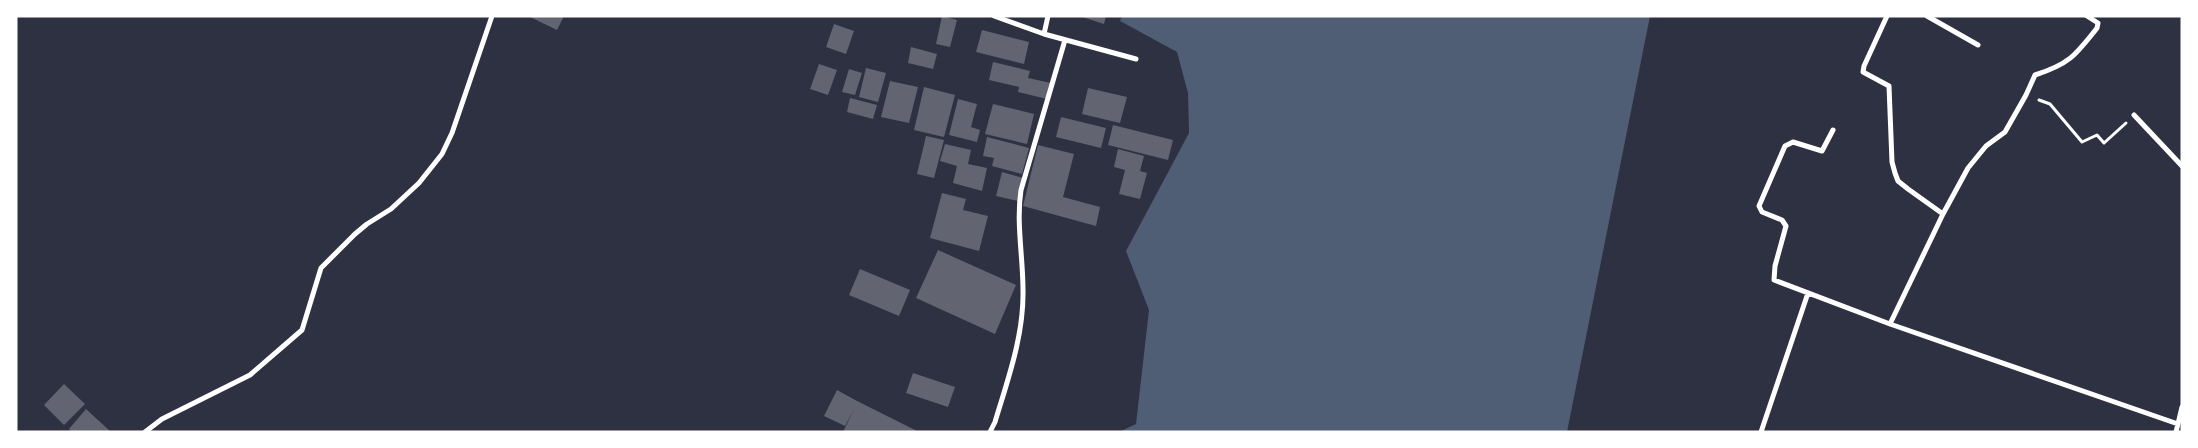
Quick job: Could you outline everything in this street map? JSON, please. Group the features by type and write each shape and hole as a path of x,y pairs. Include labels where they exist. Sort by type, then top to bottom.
{"street":[{"path":"145,432 162,419 250,375 302,330 321,268 361,229 391,209 419,184 442,154 452,133 492,16"},
{"path":"994,16 1044,34 1136,59"},
{"path":"1044,34 1048,16"},
{"path":"1887,16 1863,72 1889,86 1892,162 1898,180 1943,214"},
{"path":"1927,16 1978,45"},
{"path":"1890,324 1943,214 1968,168 1986,146 2005,132 2026,96 2035,76 2055,69 2075,56 2097,28 2098,23 2087,16"},
{"path":"990,432 995,422 1018,343 1024,291 1018,214 1021,190 1065,40"},
{"path":"2134,115 2182,166"},
{"path":"1833,130 1822,151 1793,142 1785,146 1759,206 1762,212 1782,220 1786,226 1775,266 1774,280 1890,324 2178,424"},
{"path":"1761,432 1808,293"},
{"path":"2176,432 2182,407"}],"path":[{"path":"2026,96 2050,104 2082,142 2097,135 2104,143 2134,115"}],"water":[{"path":"1122,16 1650,16 1567,432 1119,432 1136,424 1149,310 1126,251 1189,133 1188,93 1177,52 1120,21"}],"building":[{"path":"528,16 564,16 557,30"},
{"path":"942,16 957,20 950,47 936,44"},
{"path":"1079,16 1106,16 1104,24"},
{"path":"834,24 854,31 846,54 826,47"},
{"path":"982,30 1029,42 1024,64 976,52"},
{"path":"911,47 937,54 933,69 908,63"},
{"path":"993,62 1030,71 1028,78 1051,83 1047,99 1018,92 1019,87 989,80"},
{"path":"819,64 837,70 828,95 810,89"},
{"path":"866,68 886,73 878,102 859,97"},
{"path":"849,69 862,73 855,95 842,92"},
{"path":"890,81 918,87 909,123 881,117"},
{"path":"924,87 955,95 944,137 914,130"},
{"path":"1088,88 1127,97 1120,123 1082,114"},
{"path":"850,98 877,105 873,119 847,112"},
{"path":"958,99 977,104 971,127 980,130 977,142 949,135"},
{"path":"993,104 1034,114 1027,144 985,134"},
{"path":"1061,117 1106,128 1101,148 1056,137"},
{"path":"1113,125 1173,140 1168,160 1108,145"},
{"path":"926,136 944,140 934,178 917,174"},
{"path":"987,137 1029,148 1022,174 992,166 994,158 983,156"},
{"path":"945,144 971,150 968,164 987,168 982,191 953,183 957,166 940,161"},
{"path":"1038,145 1074,154 1063,197 1100,207 1096,226 1023,206"},
{"path":"1118,149 1144,156 1140,171 1147,173 1140,199 1119,194 1125,170 1114,167"},
{"path":"1002,172 1023,178 1018,201 996,196"},
{"path":"942,193 966,199 963,210 988,216 979,251 930,238"},
{"path":"938,250 1016,285 995,334 916,298"},
{"path":"860,269 910,290 899,316 849,295"},
{"path":"913,373 955,387 948,407 906,393"},
{"path":"64,384 85,404 64,425 44,405"},
{"path":"837,390 919,432 843,432 854,409 845,426 824,416"},
{"path":"86,409 111,432 72,432 69,429"}]}
